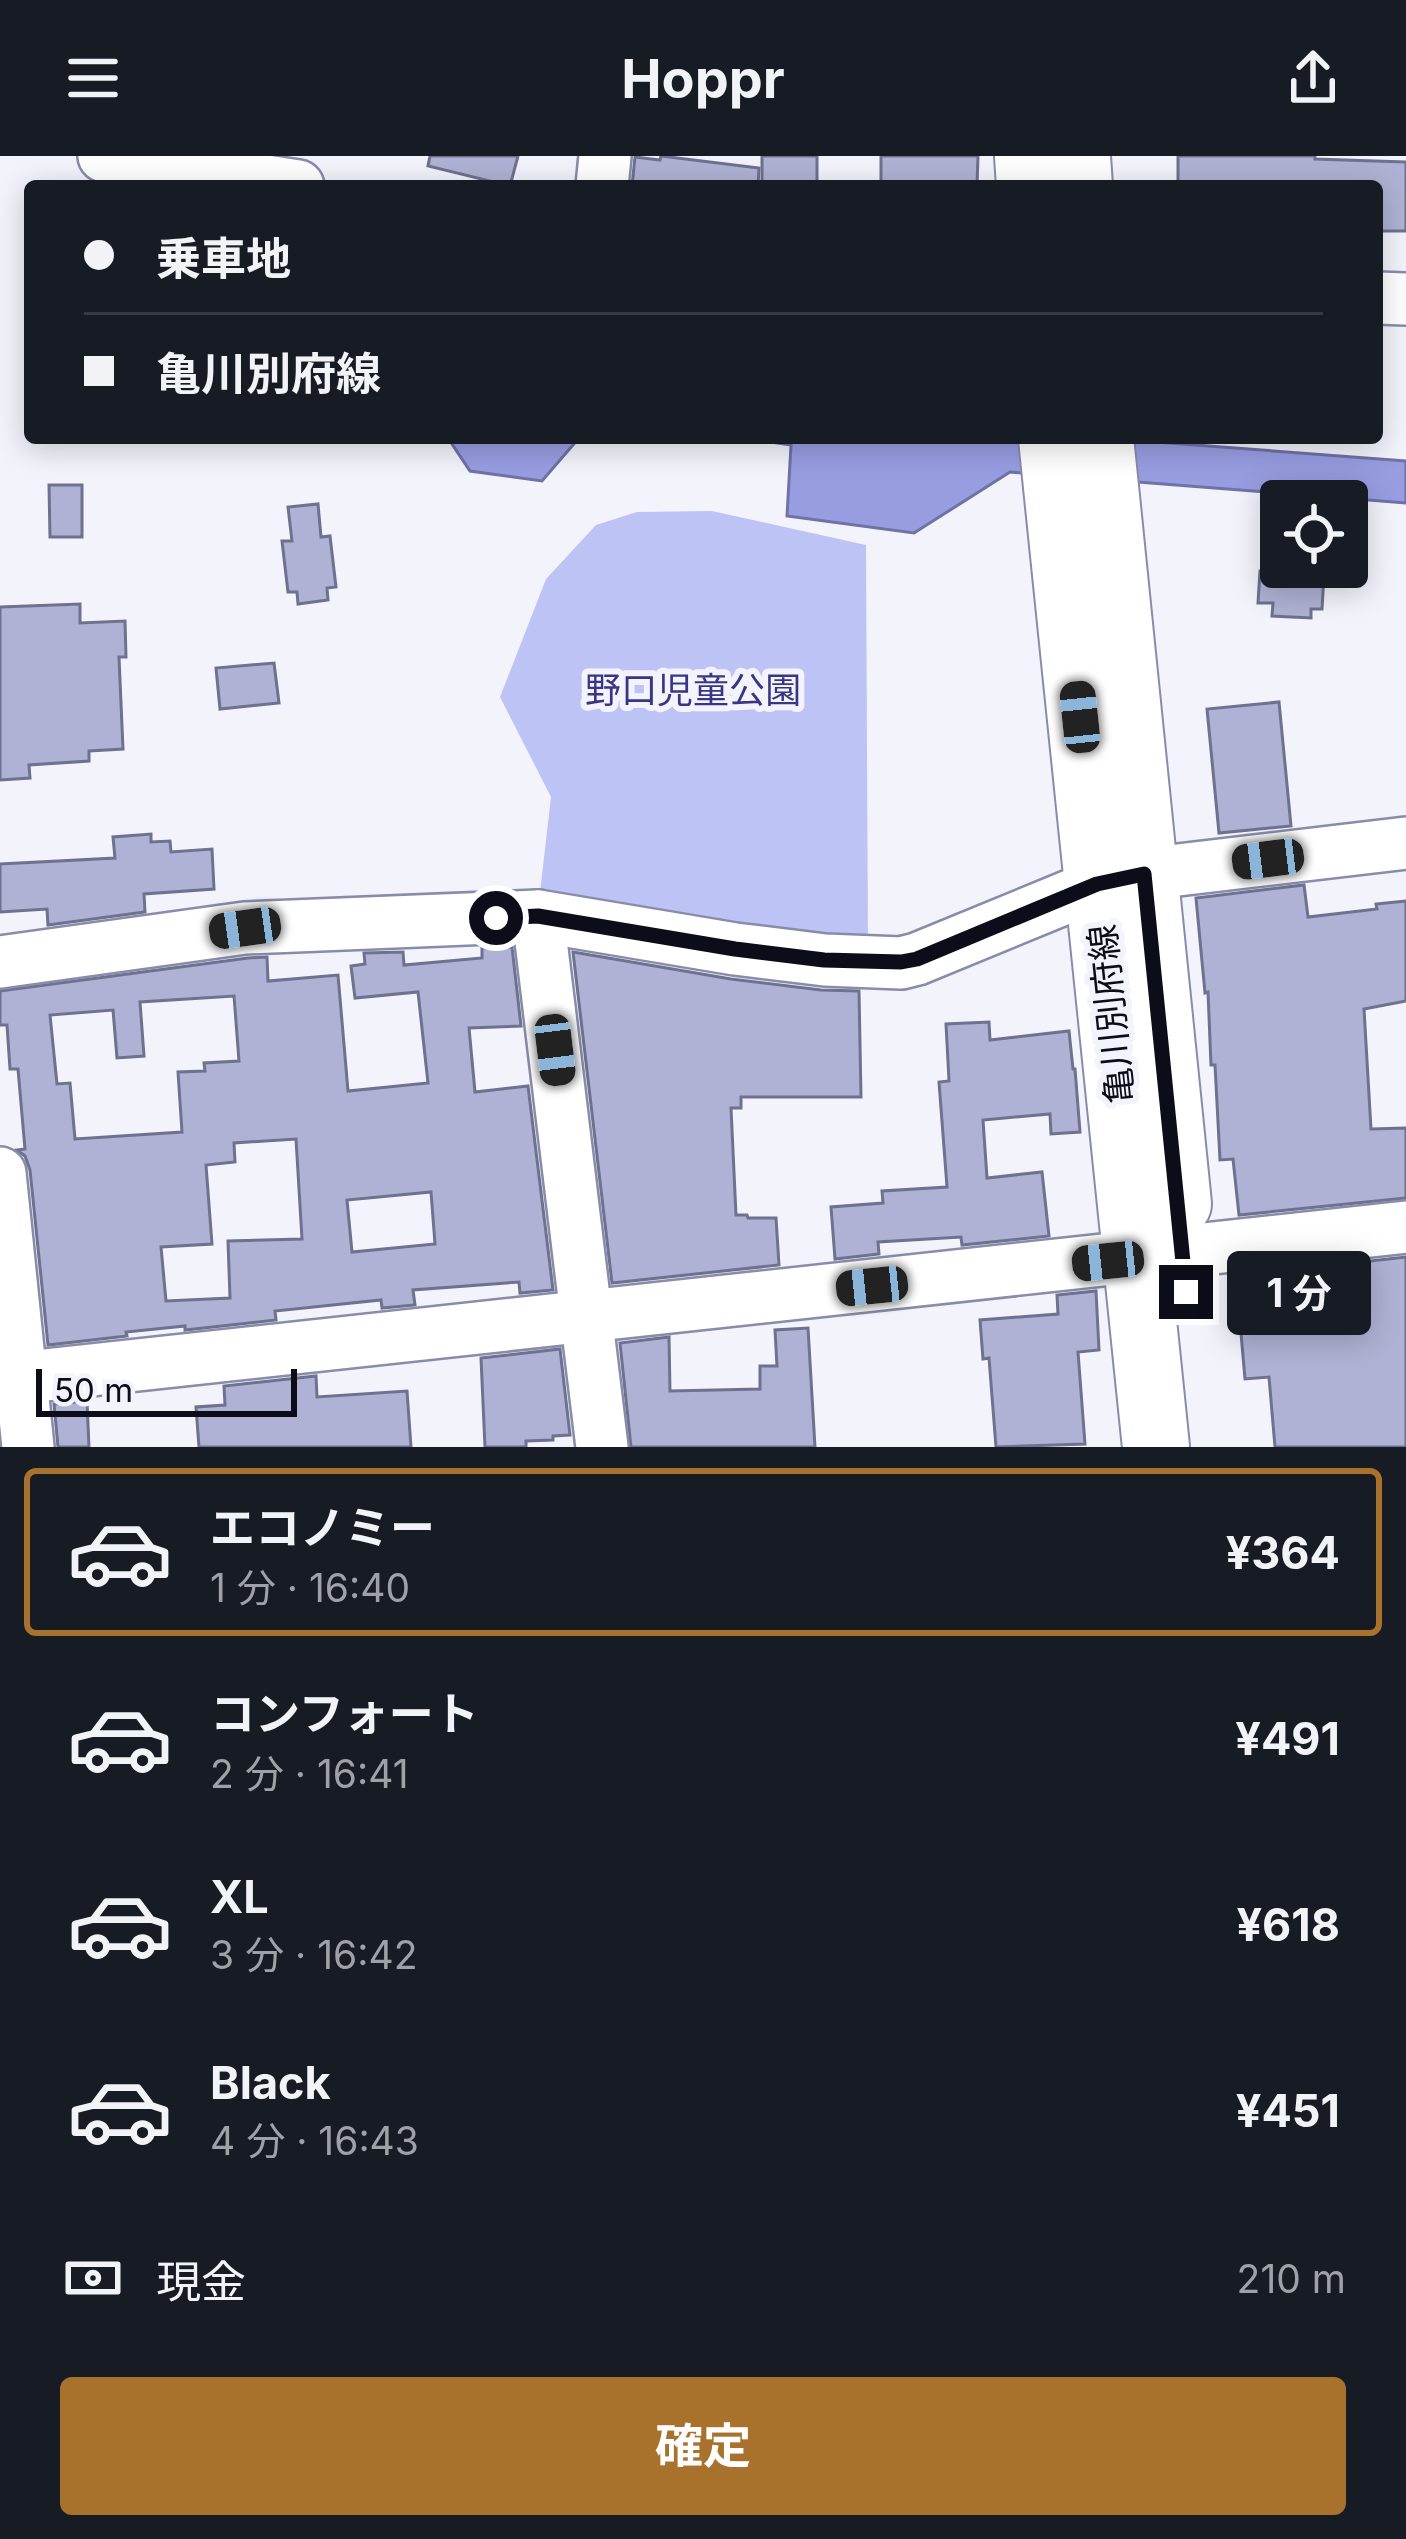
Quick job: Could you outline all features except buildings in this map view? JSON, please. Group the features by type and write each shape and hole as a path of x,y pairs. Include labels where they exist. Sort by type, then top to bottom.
{"main road":[{"name":"亀川別府線","path":"1054,444 1087,549 1160,1255 1201,1447"},
{"name":"亀川別府線","path":"1087,549 1099,444"},
{"name":"亀川別府線","path":"1156,1447 1160,1255"}],"street":[{"path":"104,156 259,180"},
{"path":"0,962 245,928 538,916 735,949 824,960 901,962 1121,879 1406,843"},
{"path":"538,916 602,1447"},
{"path":"0,1173 10,1379 28,1447"},
{"path":"10,1379 1406,1227"}],"green space":[{"name":"野口児童公園","path":"712,511 866,545 868,949 539,901 551,797 500,697 546,579 596,525 637,512"}],"shaded area":[{"path":"452,444 574,444 542,481 470,471"},
{"path":"784,444 1182,444 1406,461 1406,503 1368,500 1368,480 1260,480 1260,492 1010,472 914,533 787,516 791,445"}],"route":[{"path":"496,918 538,916 735,949 824,960 901,962 1097,884 1144,874 1186,1292"}]}
